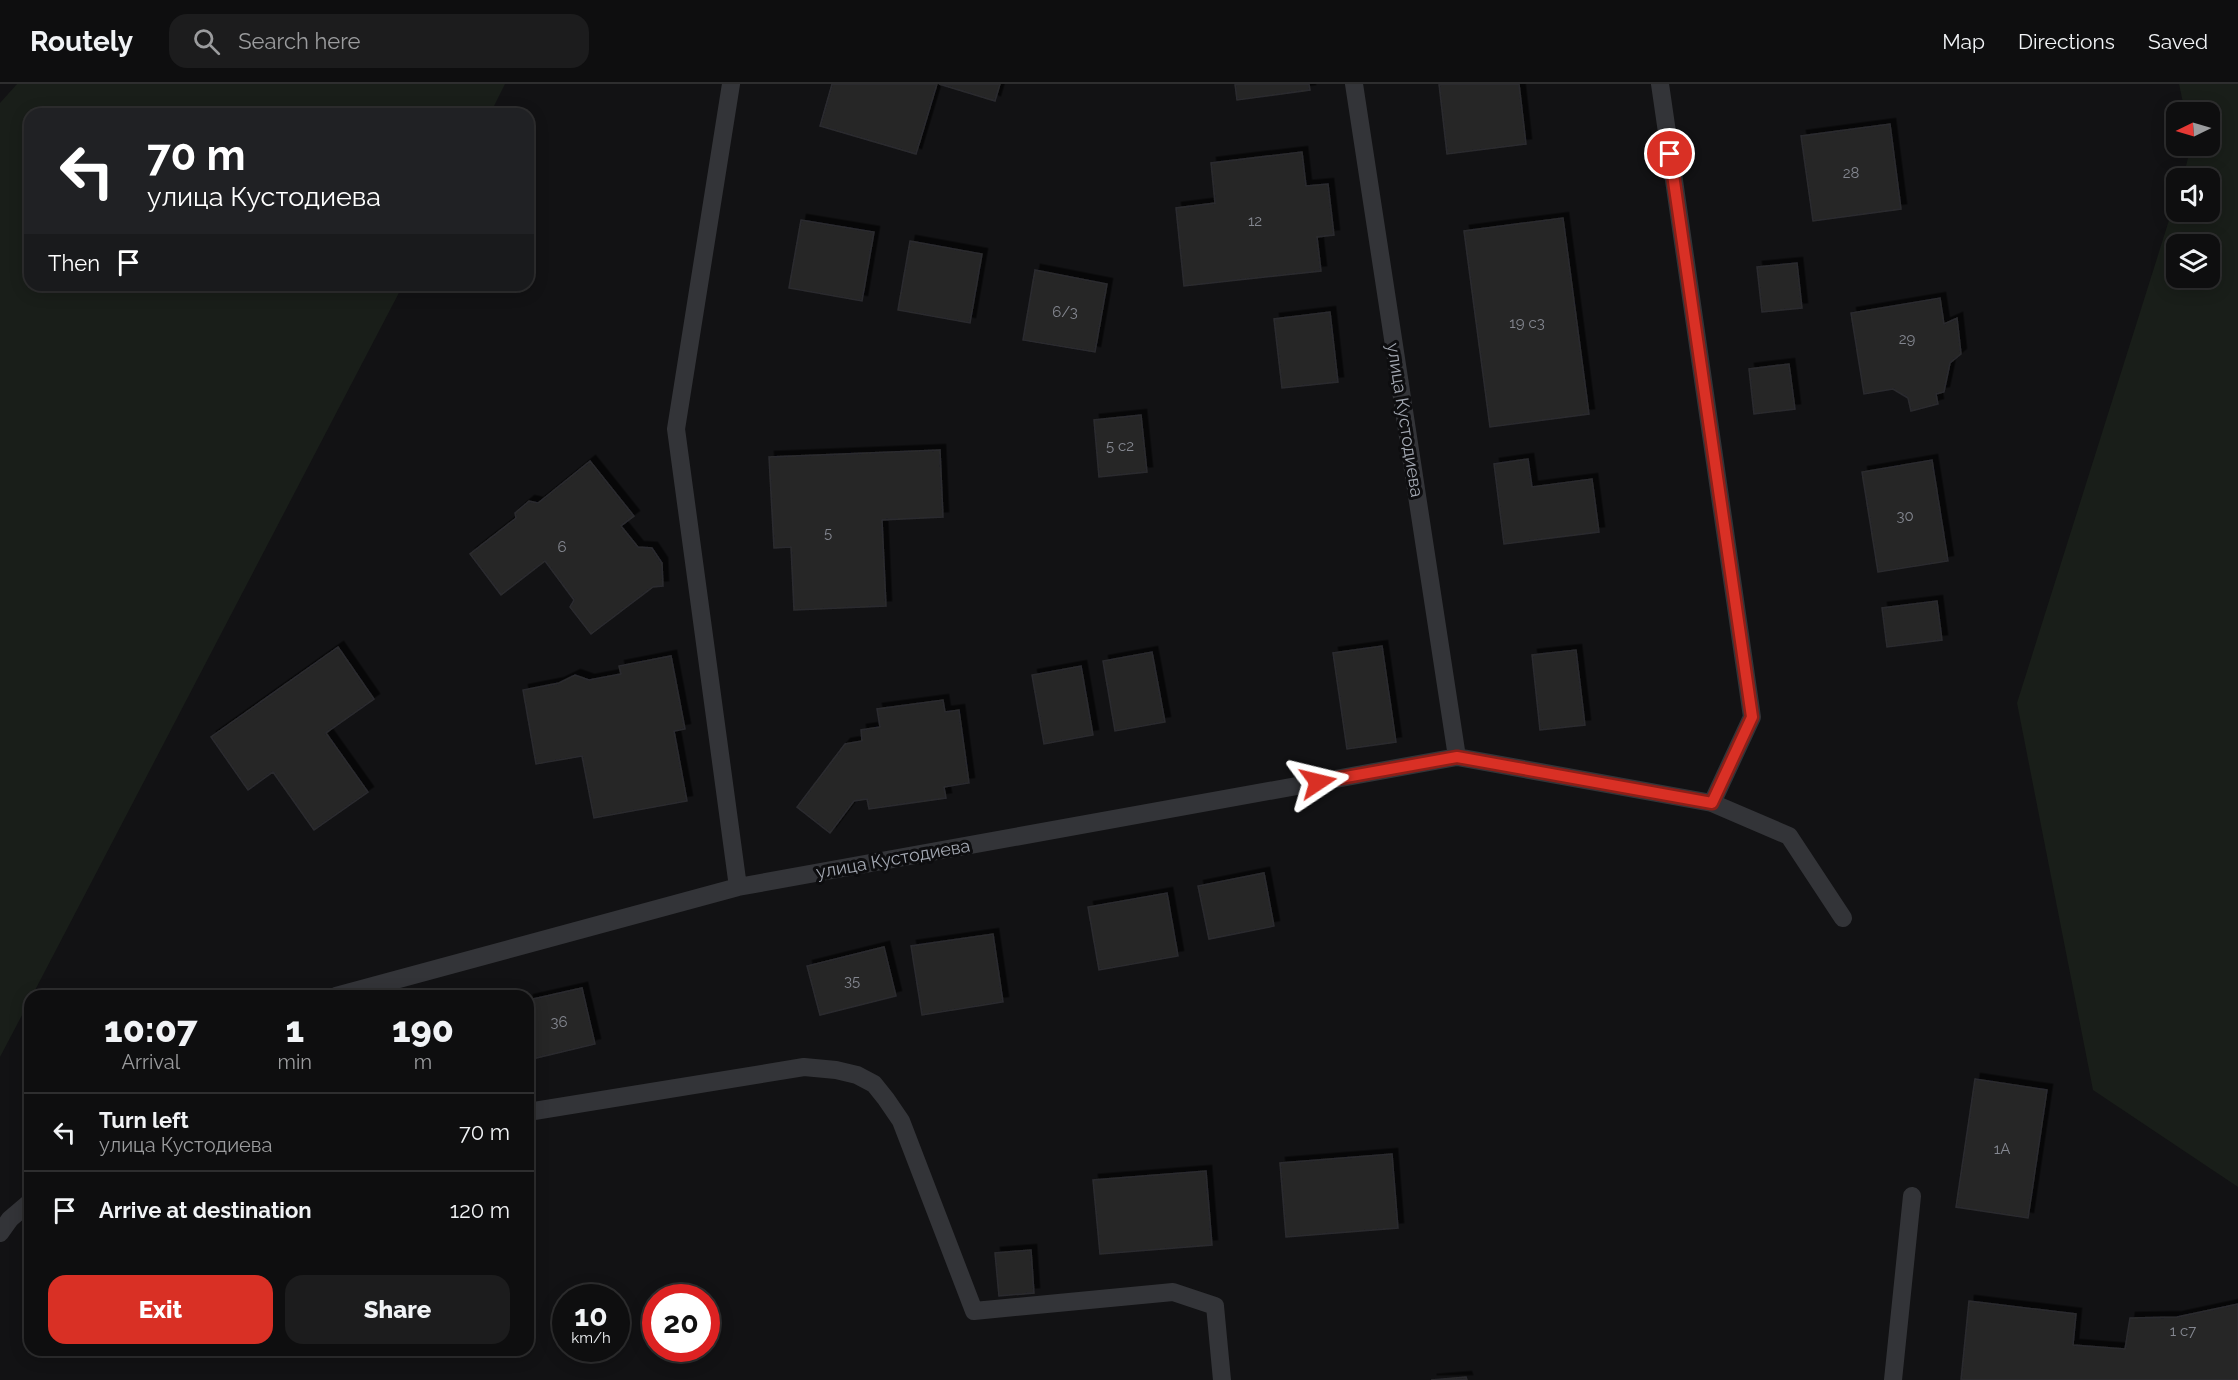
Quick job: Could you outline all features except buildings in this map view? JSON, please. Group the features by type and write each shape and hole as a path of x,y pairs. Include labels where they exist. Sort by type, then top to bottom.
{"lane":[{"path":"731,84 676,429 738,887"},
{"name":"улица Кустодиева","path":"1354,84 1457,757"},
{"path":"1660,84 1752,717 1712,803"},
{"name":"улица Кустодиева","path":"358,990 738,887 1457,757 1712,803 1789,836 1844,918"},
{"path":"534,1111 804,1067 836,1070 856,1075 874,1084 901,1121 974,1311 1173,1292 1215,1306 1222,1380"},
{"path":"1893,1380 1912,1196"},
{"path":"5,1226 24,1208"},
{"path":"5,1226 24,1217"}],"shaded area":[{"path":"17,84 505,84 493,108 24,108 24,291 400,291 35,990 24,990 24,1011 0,1057 0,103"},
{"path":"2179,84 2238,84 2238,1187 2093,1090 2017,703 2168,222 2220,222 2220,168 2186,168 2188,156 2220,156 2220,102 2183,102"}],"route":[{"path":"1318,782 1457,757 1712,803 1752,717 1670,154"}]}
